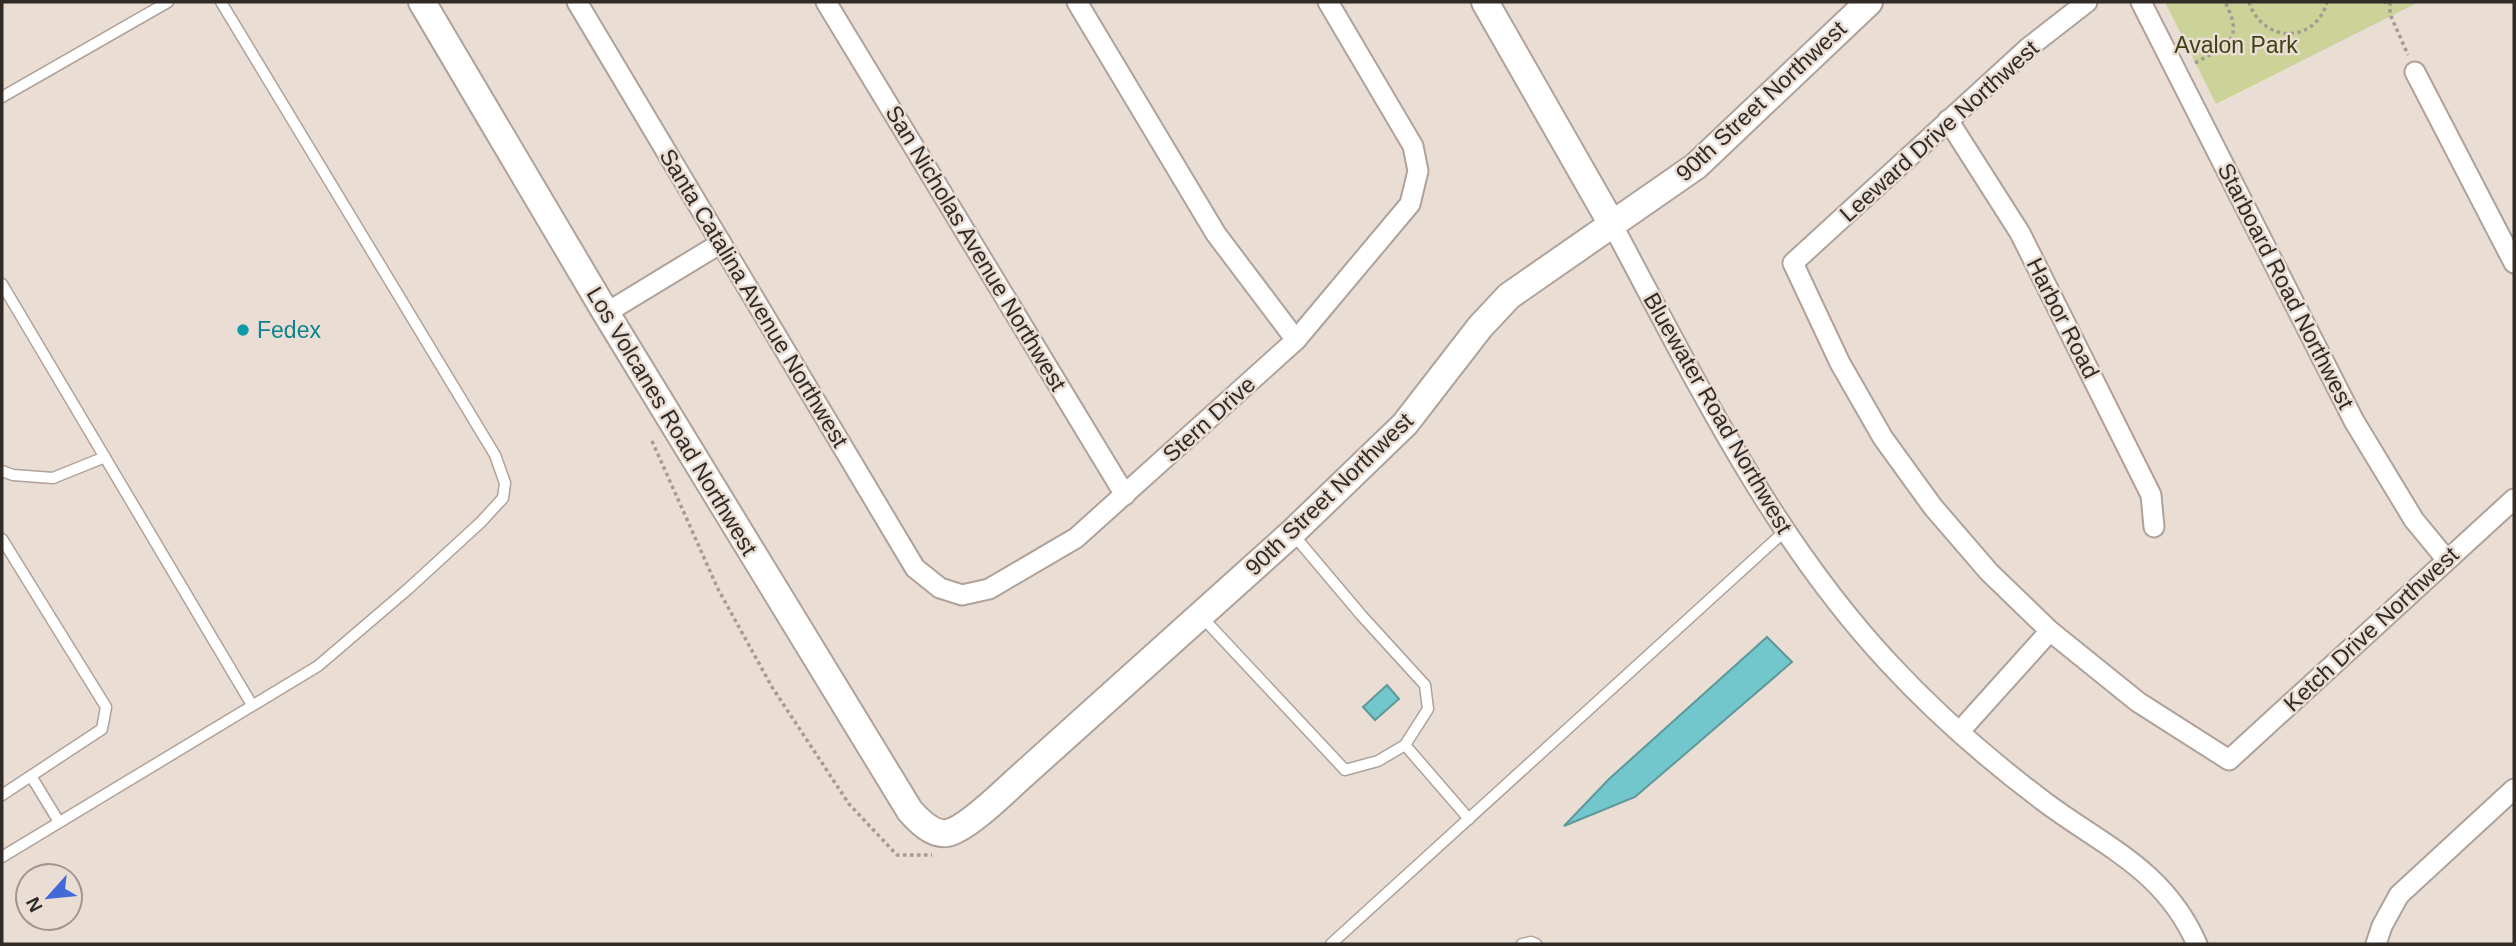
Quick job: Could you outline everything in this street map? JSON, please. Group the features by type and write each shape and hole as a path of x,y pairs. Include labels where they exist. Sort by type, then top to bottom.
{"street":[{"name":"Los Volcanes Road Northwest","path":"422,2 606,313 910,811 937,843"},
{"name":"Santa Catalina Avenue Northwest","path":"577,2 915,568 940,588"},
{"name":"San Nicholas Avenue Northwest","path":"826,2 1125,495"},
{"path":"1077,2 1216,234 1296,340"},
{"name":"Stern Drive","path":"940,588 961,595 989,589 1076,538 1296,340 1410,204 1418,171 1413,146 1328,2"},
{"name":"Bluewater Road Northwest","path":"1485,2 1613,226 1717,418 1785,531 1853,623 1889,663 1960,731 2046,802 2146,872 2176,905 2197,944"},
{"name":"90th Street Northwest","path":"937,843 947,833 969,822 1292,533 1405,424 1480,327 1509,296 1696,166 1869,2"},
{"name":"Leeward Drive Northwest","path":"2050,631 1973,554 1933,507 1883,438 1840,363 1793,263 2028,48 2087,2"},
{"name":"Starboard Road Northwest","path":"2141,2 2354,421 2414,520 2447,560"},
{"path":"2415,72 2514,262"},
{"name":"Harbor Road","path":"1948,120 2020,233 2151,495 2154,527"},
{"path":"606,313 721,243"},
{"name":"Ketch Drive Northwest","path":"2050,631 2138,702 2228,760 2514,499"},
{"path":"1960,731 2050,631"},
{"path":"2376,944 2382,926 2399,895 2514,789"}],"lane":[{"path":"2,97 168,2"},
{"path":"2,857 318,666 408,589 481,522 503,498 505,483 495,455 221,2"},
{"path":"2,284 252,705"},
{"path":"2,471 13,475 53,478 105,457"},
{"path":"1331,944 1785,531"},
{"path":"1200,615 1345,770 1378,761 1405,744 1428,709 1426,685 1362,616 1292,533"},
{"path":"2,539 106,707 102,729 2,795"},
{"path":"1405,744 1469,819"},
{"path":"31,776 59,822"},
{"path":"1522,944 1536,944"}],"path":[{"path":"2249,2 2259,22 2282,34 2307,29 2318,21 2327,2"},
{"path":"2383,2 2390,2 2390,14 2415,72"},
{"path":"2195,63 2231,41 2235,32 2227,3"},
{"path":"652,441 718,589 772,687 849,804 897,855 937,843"}],"green space":[{"name":"Avalon Park","path":"2165,2 2419,2 2216,104"}],"water":[{"path":"1767,637 1792,662 1635,797 1564,826 1609,779"},
{"path":"1387,685 1399,699 1375,720 1363,707"}],"place":[{"name":"Fedex","path":"243,330"}]}
